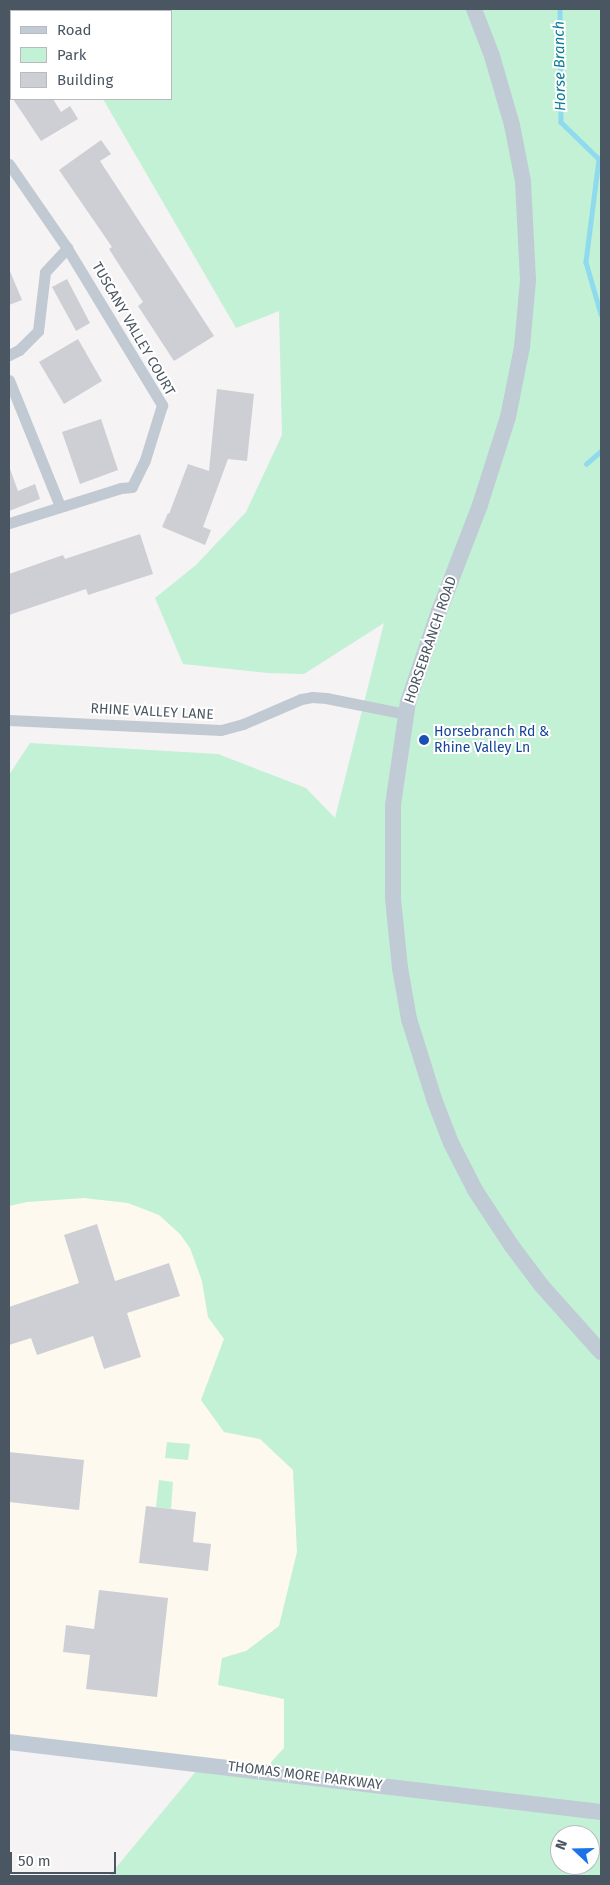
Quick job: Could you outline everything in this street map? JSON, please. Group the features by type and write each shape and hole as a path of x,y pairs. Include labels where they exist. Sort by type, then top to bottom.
{"street":[{"name":"HORSEBRANCH ROAD","path":"474,9 492,56 512,126 523,181 528,280 522,347 517,381 503,434 480,505 428,640 406,714 393,805 393,899 400,968 409,1019 420,1059 451,1144 475,1190 510,1245 542,1285 601,1352"},
{"name":"TUSCANY VALLEY COURT","path":"9,164 67,248 162,405 145,460 132,487 120,488 9,523"},
{"path":"9,355 19,350 38,331 45,272 67,248"},
{"path":"9,380 60,506"},
{"name":"RHINE VALLEY LANE","path":"9,720 221,730 243,724 301,699 312,697 326,698 406,714"},
{"name":"THOMAS MORE PARKWAY","path":"9,1742 601,1812"}],"shaded area":[{"path":"84,1198 128,1203 146,1209 159,1215 180,1234 190,1248 202,1281 208,1317 224,1339 201,1400 224,1432 260,1439 293,1470 297,1552 279,1626 246,1651 222,1658 218,1685 284,1699 284,1748 263,1771 9,1742 9,1206 27,1202"}],"green space":[{"path":"80,9 601,9 601,1876 109,1876 202,1764 263,1771 284,1748 284,1699 218,1685 222,1658 246,1651 279,1626 297,1552 293,1470 260,1439 224,1432 201,1400 224,1339 208,1317 202,1281 190,1248 180,1234 159,1215 128,1203 84,1198 27,1202 9,1206 9,775 30,743 218,754 306,788 335,818 384,623 304,674 267,673 183,664 155,598 196,565 246,512 282,435 279,311 236,328 104,100 172,100 172,10"},
{"path":"167,1442 190,1444 188,1460 165,1458"},
{"path":"159,1480 173,1482 171,1509 156,1507"}],"building":[{"path":"14,100 54,100 61,112 70,106 78,119 41,141"},
{"path":"101,140 111,154 100,161 214,336 174,361 138,306 143,302 109,249 112,247 59,170"},
{"path":"9,269 22,300 9,305"},
{"path":"67,279 90,323 76,331 52,287"},
{"path":"78,339 102,381 64,404 39,362"},
{"path":"217,389 254,394 247,461 228,459 203,527 211,530 205,545 162,527 169,514 188,464 209,471"},
{"path":"101,419 118,470 80,484 62,432"},
{"path":"10,469 18,491 35,484 40,499 9,511"},
{"path":"140,534 153,574 88,595 86,589 9,615 9,574 63,555 65,559"},
{"path":"97,1224 115,1281 169,1263 180,1296 127,1313 141,1357 104,1369 93,1336 37,1355 31,1338 9,1345 9,1307 79,1283 64,1235"},
{"path":"9,1452 84,1460 79,1510 9,1502"},
{"path":"146,1506 196,1512 193,1542 211,1544 208,1571 139,1563"},
{"path":"99,1590 168,1598 157,1697 86,1689 90,1655 63,1652 66,1625 94,1629"}],"waterway":[{"name":"Horse Branch","path":"560,9 561,122 599,159 586,262 601,314"},
{"name":"Horse Branch","path":"586,464 601,451"}],"place":[{"name":"Horsebranch Rd & Rhine Valley Ln","path":"424,740"}]}
